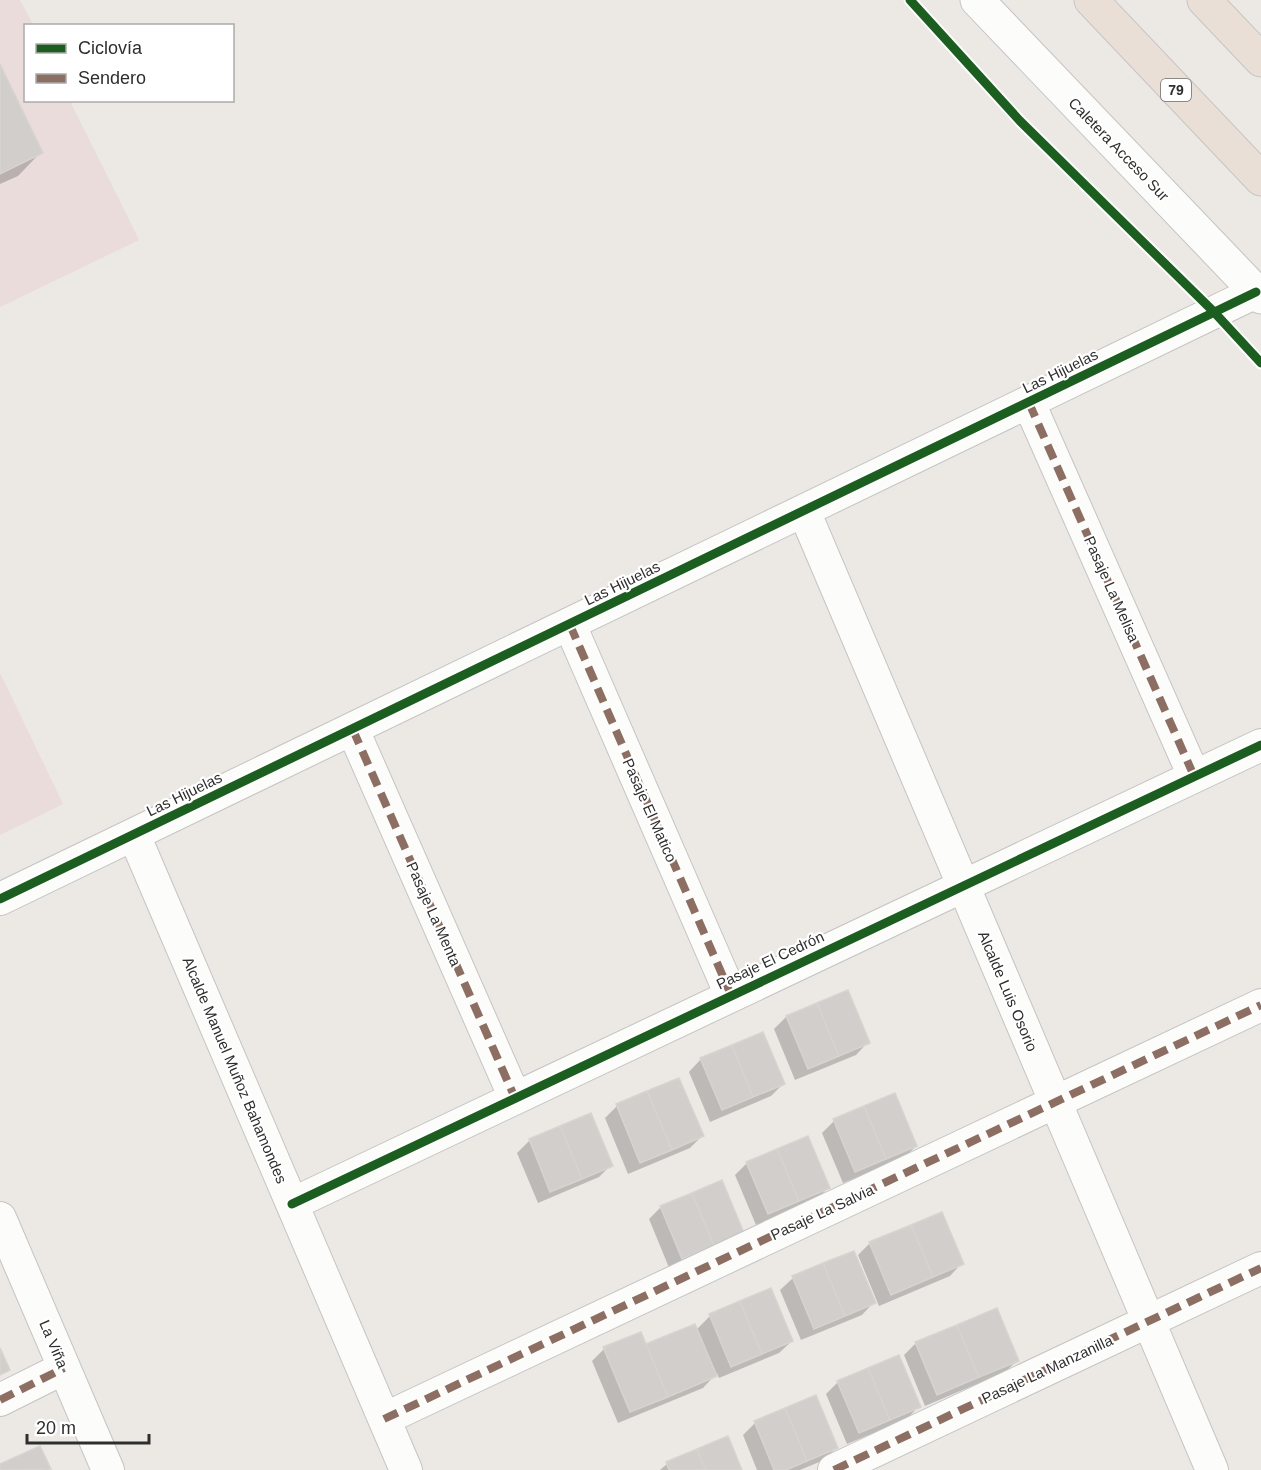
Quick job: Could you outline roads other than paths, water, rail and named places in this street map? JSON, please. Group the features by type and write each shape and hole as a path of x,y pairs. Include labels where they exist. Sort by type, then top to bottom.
{"highway":[{"name":"79","path":"1091,0 1261,179"},
{"path":"1204,0 1261,60"}],"main road":[{"name":"Caletera Acceso Sur","path":"977,0 1259,294"}],"street":[{"name":"Las Hijuelas","path":"0,899 1259,294"},
{"name":"Pasaje La Melisa","path":"1029,403 1194,776"},
{"name":"Alcalde Luis Osorio","path":"804,512 1212,1470"},
{"name":"Pasaje El Matico","path":"570,625 731,996"},
{"name":"Pasaje La Menta","path":"353,729 515,1098"},
{"name":"Pasaje El Cedrón","path":"292,1203 1261,744"},
{"name":"Alcalde Manuel Muñoz Bahamondes","path":"134,835 406,1470"},
{"name":"Pasaje La Salvia","path":"384,1419 1261,1005"},
{"name":"La Viña","path":"0,1218 108,1470"},
{"name":"Pasaje La Manzanilla","path":"834,1470 1261,1268"},
{"path":"0,1400 64,1368"}]}
